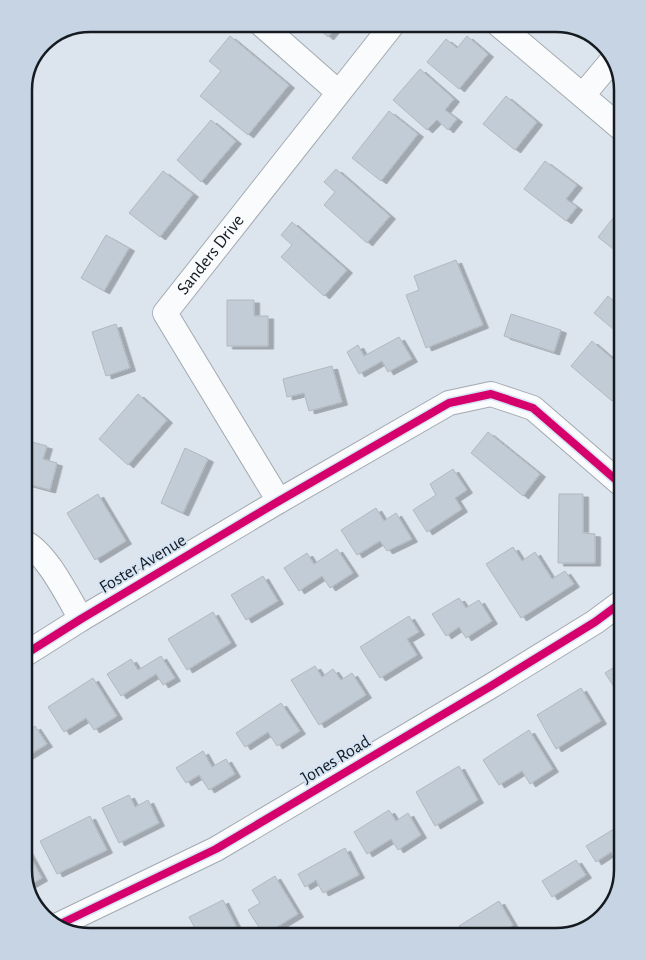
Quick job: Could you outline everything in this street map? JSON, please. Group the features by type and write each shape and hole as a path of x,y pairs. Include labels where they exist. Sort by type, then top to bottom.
{"street":[{"path":"270,32 338,92"},
{"name":"Sanders Drive","path":"279,501 165,313 386,33"},
{"path":"509,33 614,122"},
{"path":"583,95 608,65"},
{"name":"Foster Avenue","path":"32,650 279,501 449,403 491,394 532,408 614,478"},
{"path":"32,547 45,560 81,619"},
{"name":"Jones Road","path":"66,921 216,849 492,686 595,622 614,608"}],"building":[{"path":"323,32 332,33 328,37"},
{"path":"230,36 289,85 248,135 200,96 221,71 209,61"},
{"path":"467,36 488,54 459,89 427,62 446,39 457,48"},
{"path":"420,69 454,99 445,110 457,119 448,130 437,120 427,130 393,100"},
{"path":"506,96 537,122 515,150 483,124"},
{"path":"389,111 418,134 381,181 352,158"},
{"path":"211,120 236,141 201,182 177,160"},
{"path":"545,161 577,185 566,199 577,207 566,221 524,189"},
{"path":"336,169 390,216 367,243 324,205 335,192 324,182"},
{"path":"163,171 193,194 160,237 129,213"},
{"path":"614,217 614,250 598,237"},
{"path":"292,222 347,270 324,296 281,257 292,245 281,235"},
{"path":"106,235 129,248 104,291 81,278"},
{"path":"456,260 483,325 426,348 406,295 419,290 414,276"},
{"path":"608,296 614,301 614,330 594,313"},
{"path":"227,300 254,300 254,316 268,316 268,346 227,346"},
{"path":"511,314 561,330 554,352 504,336"},
{"path":"116,324 130,368 106,376 92,332"},
{"path":"399,337 412,359 388,372 382,361 359,374 347,352 358,345 364,356"},
{"path":"592,341 614,360 614,399 612,401 571,366"},
{"path":"332,366 342,402 309,411 304,393 287,397 283,379"},
{"path":"138,394 167,420 128,465 99,439"},
{"path":"488,432 540,474 523,496 471,453"},
{"path":"33,442 47,446 43,459 57,463 50,490 32,485"},
{"path":"185,448 208,459 183,513 161,503"},
{"path":"453,469 467,490 455,498 462,509 427,532 413,510 436,495 430,484"},
{"path":"98,494 126,541 95,560 67,513"},
{"path":"559,494 583,494 583,533 595,534 595,563 558,563"},
{"path":"376,508 384,521 396,513 412,539 387,551 380,541 357,555 341,530"},
{"path":"513,547 522,561 535,552 552,579 565,571 574,584 521,618 486,564"},
{"path":"337,549 353,573 330,588 322,576 299,591 284,568 307,553 314,564"},
{"path":"263,576 278,601 246,620 231,595"},
{"path":"459,598 466,608 479,600 492,621 466,638 459,627 446,636 432,614"},
{"path":"213,612 231,643 187,670 168,639"},
{"path":"409,616 419,632 407,639 417,655 380,678 360,647"},
{"path":"161,656 175,678 163,685 156,674 121,696 107,674 131,659 138,670"},
{"path":"315,666 322,677 333,669 341,680 352,673 366,695 319,725 291,680"},
{"path":"614,667 614,687 605,673"},
{"path":"93,678 117,716 94,730 86,718 64,732 48,707"},
{"path":"581,688 601,721 556,749 537,715"},
{"path":"281,703 300,731 277,746 268,732 245,747 236,733"},
{"path":"35,726 47,744 32,753 32,728"},
{"path":"529,730 553,769 530,784 522,771 499,785 483,760"},
{"path":"203,751 212,767 226,759 235,774 209,790 199,775 186,783 176,768"},
{"path":"459,766 478,800 435,826 416,792"},
{"path":"129,795 135,807 148,800 159,823 119,843 102,808"},
{"path":"389,810 396,821 408,813 421,835 398,850 391,839 367,854 354,832"},
{"path":"90,816 107,850 57,874 40,841"},
{"path":"614,829 614,857 611,852 596,862 586,846"},
{"path":"345,848 359,875 323,893 316,880 305,887 298,874"},
{"path":"32,860 42,878 34,883"},
{"path":"576,860 586,875 552,897 542,881"},
{"path":"275,876 298,914 276,927 259,927 248,910 260,903 252,890"},
{"path":"223,900 237,927 194,927 189,917"},
{"path":"499,901 513,925 508,928 460,928 459,926"}],"cycle path":[{"path":"32,650 279,501 449,403 491,394 533,408 614,478"},
{"path":"66,921 216,849 491,686 595,622 614,608"}]}
